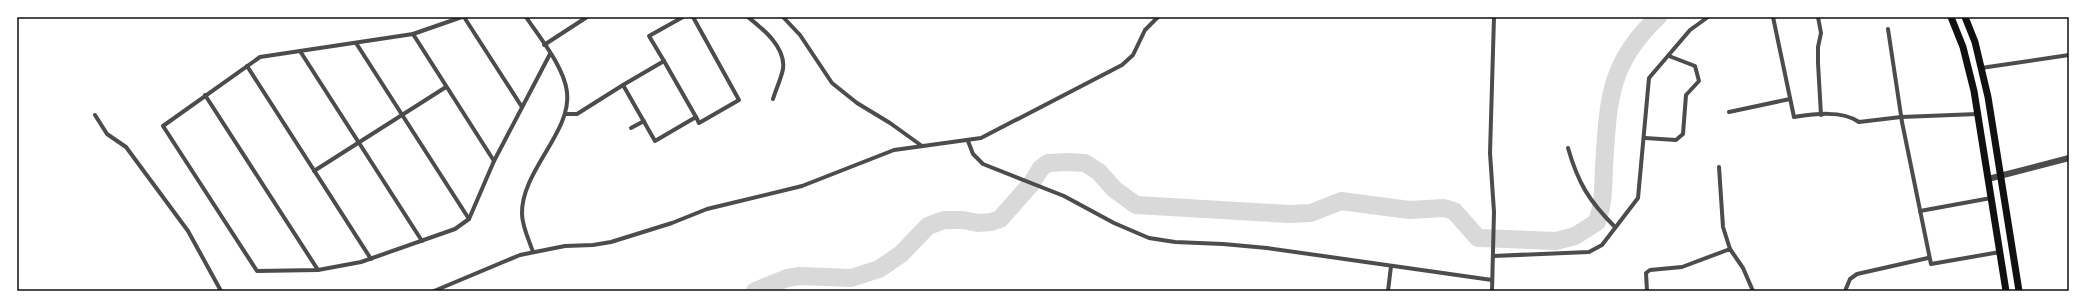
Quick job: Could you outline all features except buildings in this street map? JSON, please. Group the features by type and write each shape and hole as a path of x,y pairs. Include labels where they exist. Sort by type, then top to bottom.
{"main road":[{"path":"1951,17 1963,47 1978,114 2006,291"},
{"path":"1965,17 1974,42 1988,97 2019,291"}],"street":[{"path":"522,107 463,17 414,34 260,57 162,126 257,271 318,270 371,259 455,229 469,219 494,161 550,54"},
{"path":"526,17 560,69 567,93 565,114 527,186 523,200 522,215 533,252"},
{"path":"544,45 586,17"},
{"path":"683,17 649,36 699,123 740,100 693,17"},
{"path":"748,17 762,28 778,48 783,68 773,99"},
{"path":"783,17 800,35 832,83 857,103 890,123 922,146"},
{"path":"434,291 520,255 565,246 605,243 672,223 707,209 802,186 888,152 981,138 1122,65 1133,55 1145,30 1158,17"},
{"path":"1492,291 1493,191 1490,153 1494,17"},
{"path":"1493,256 1589,252 1602,245 1638,198 1645,138 1649,78 1690,30 1708,17"},
{"path":"1773,17 1794,117 1813,114 1851,116 1859,122 1901,117 1978,114"},
{"path":"1818,17 1821,33 1818,47 1818,63 1821,115"},
{"path":"1888,29 1901,117 1928,258 1931,264 2000,252"},
{"path":"414,34 494,161"},
{"path":"356,43 469,219"},
{"path":"300,51 422,241"},
{"path":"1981,68 2069,55"},
{"path":"1645,138 1676,140 1683,134 1686,95 1699,81 1695,66 1669,56"},
{"path":"565,114 577,114 664,61"},
{"path":"246,66 371,259"},
{"path":"623,85 655,141 696,117"},
{"path":"314,171 446,87"},
{"path":"205,95 318,270"},
{"path":"1729,112 1790,99"},
{"path":"95,115 107,134 126,147 188,231 221,291"},
{"path":"632,128 644,121"},
{"path":"968,140 973,154 984,164 1064,196 1120,226 1149,238 1175,242 1267,248 1492,280"},
{"path":"1568,148 1574,170 1590,201 1615,227"},
{"path":"1988,179 2069,158"},
{"path":"1719,167 1723,227 1730,249 1742,268 1753,291"},
{"path":"1920,211 1991,198"},
{"path":"1647,291 1646,273 1650,270 1682,266 1730,249"},
{"path":"1845,291 1850,279 1857,274 1928,258"},
{"path":"1388,291 1391,266"}],"waterway":[{"path":"755,291 787,278 800,276 851,278 879,269 901,254 928,226 944,220 963,220 978,223 991,222 1000,219 1031,184 1041,168 1048,163 1085,163 1099,172 1114,189 1136,205 1289,214 1311,213 1341,201 1409,210 1444,208 1454,211 1478,238 1556,241 1575,236 1597,222 1601,208 1607,123 1614,85 1620,68 1629,51 1641,34 1658,17"}]}
